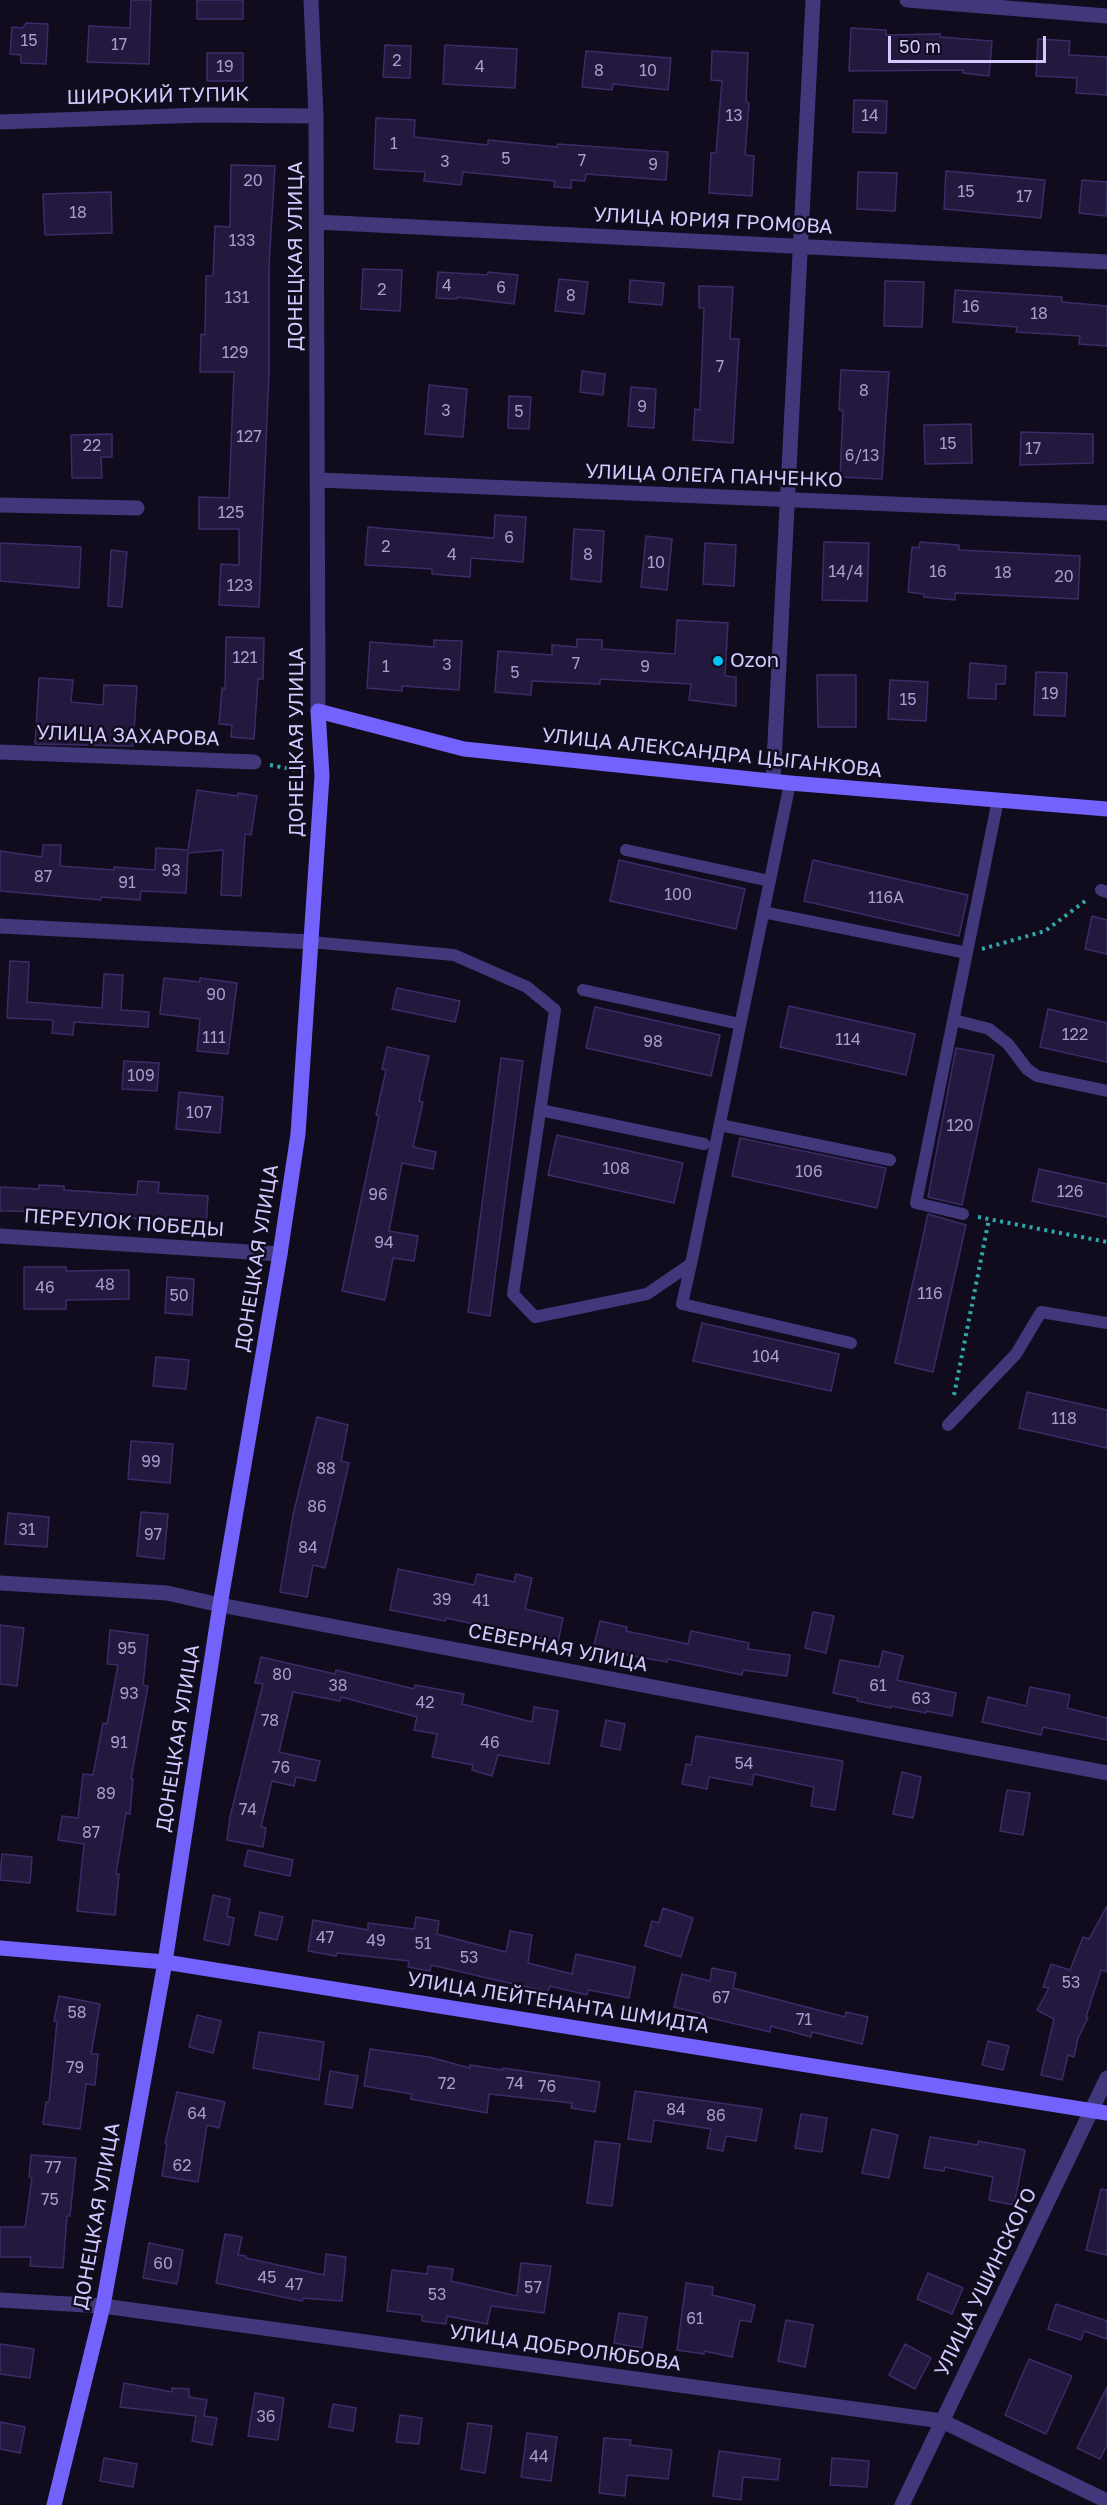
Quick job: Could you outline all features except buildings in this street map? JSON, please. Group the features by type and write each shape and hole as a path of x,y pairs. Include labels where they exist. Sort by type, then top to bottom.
{"street":[{"name":"ДОНЕЦКАЯ УЛИЦА","path":"54,2505 103,2306 165,1962 220,1605 280,1254 298,1134 322,776 318,711 316,116 311,0"},
{"path":"773,781 813,0"},
{"path":"907,0 1107,16"},
{"name":"ШИРОКИЙ ТУПИК","path":"0,122 202,115 316,116"},
{"name":"УЛИЦА ЮРИЯ ГРОМОВА","path":"317,222 1107,262"},
{"name":"УЛИЦА ОЛЕГА ПАНЧЕНКО","path":"319,480 1107,513"},
{"path":"0,505 137,508"},
{"name":"УЛИЦА АЛЕКСАНДРА ЦЫГАНКОВА","path":"318,711 464,749 790,783 1107,809"},
{"name":"УЛИЦА ЗАХАРОВА","path":"0,752 254,762"},
{"path":"0,926 311,942"},
{"name":"ПЕРЕУЛОК ПОБЕДЫ","path":"0,1236 280,1254"},
{"name":"СЕВЕРНАЯ УЛИЦА","path":"0,1582 167,1593 220,1605 1107,1773"},
{"name":"УЛИЦА ЛЕЙТЕНАНТА ШМИДТА","path":"0,1948 165,1962 1100,2111"},
{"name":"УЛИЦА УШИНСКОГО","path":"902,2505 942,2421 1100,2111 1107,2078"},
{"name":"УЛИЦА ДОБРОЛЮБОВА","path":"0,2300 103,2306 942,2421 1107,2501"}],"lane":[{"path":"790,783 682,1304 851,1343"},
{"path":"963,1214 916,1203 998,800"},
{"path":"626,850 770,881"},
{"path":"763,912 967,953"},
{"path":"311,942 454,955 527,987 555,1010 513,1294 535,1317 647,1294 691,1264"},
{"path":"583,990 740,1024"},
{"path":"954,1020 989,1029 1008,1044 1027,1069 1037,1076 1107,1091"},
{"path":"540,1110 704,1144"},
{"path":"720,1125 890,1160"},
{"path":"948,1425 1016,1354 1041,1312 1107,1323"}],"path":[{"path":"254,762 322,776"},
{"path":"967,953 1046,931 1104,891"},
{"path":"963,1214 1107,1242"},
{"path":"948,1425 989,1219"}],"place":[{"name":"Ozon","path":"718,661"}]}
